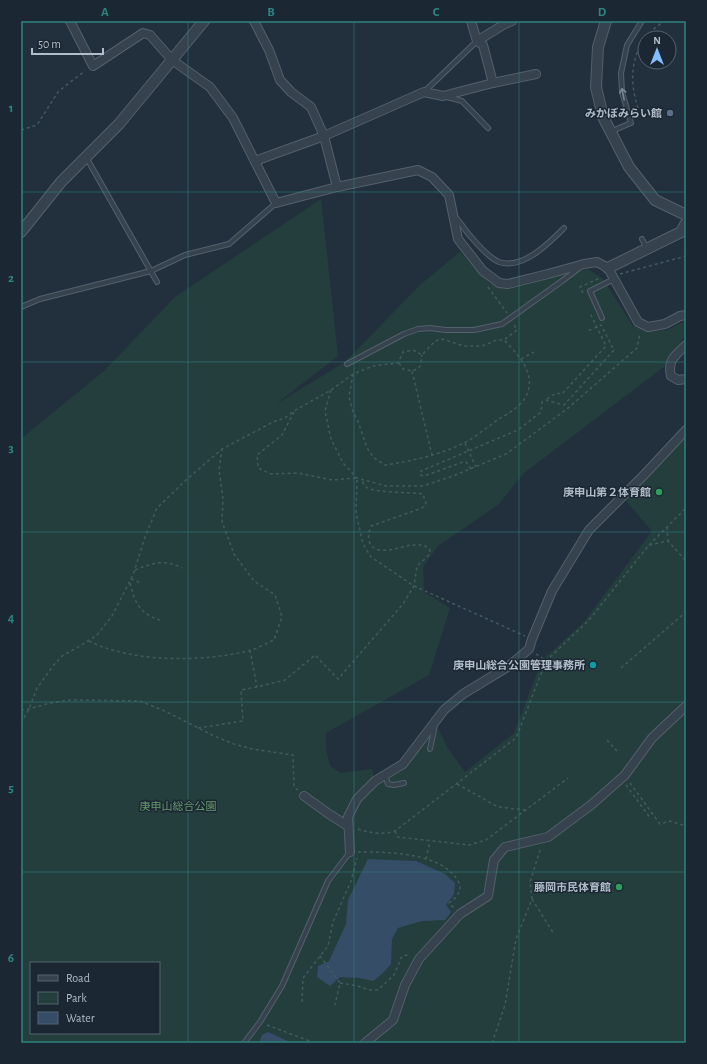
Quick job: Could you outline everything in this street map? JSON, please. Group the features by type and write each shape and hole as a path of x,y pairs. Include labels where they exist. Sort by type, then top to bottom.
{"street":[{"path":"70,21 93,66 143,33 150,35 172,60 210,87 232,118 276,203 337,187 418,170 432,176 449,195 458,239 483,270 499,283 508,284 597,262 610,273 638,322 648,327 665,324 680,316 686,315"},
{"path":"21,232 61,182 119,124 204,21"},
{"path":"254,21 269,50 280,80 291,92 311,107 324,136 337,187"},
{"path":"471,21 476,41 484,45 493,83"},
{"path":"476,41 512,21"},
{"path":"606,21 598,47 596,87 603,117 609,132 629,167 655,200 686,216"},
{"path":"255,161 324,136 424,92 443,96 536,74"},
{"path":"610,273 647,249 681,232 686,223"},
{"path":"686,345 672,358 669,369 671,376 678,380 686,379"},
{"path":"354,852 348,826 348,817 357,800 375,781 403,764 444,710 463,694 509,666 529,649 552,591 589,530 644,476 686,430"},
{"path":"365,1043 393,1020 405,985 419,960 460,914 488,896 494,860 505,847 548,837 625,780 652,738 686,706"},
{"path":"304,796 348,826"}],"lane":[{"path":"609,132 631,123 622,92 621,73 627,45 642,21"},
{"path":"424,92 476,41"},
{"path":"443,96 462,101 488,128"},
{"path":"86,157 157,282"},
{"path":"21,307 40,299 151,271 186,255 229,244 276,203"},
{"path":"452,215 485,252 499,262 515,263 530,257 545,247 564,228"},
{"path":"642,239 647,249"},
{"path":"347,364 404,334 418,329 430,328 445,330 474,330 502,324 562,282 584,264"},
{"path":"602,318 590,291 610,273"},
{"path":"430,748 436,721"},
{"path":"385,775 388,784 404,784"},
{"path":"244,1043 260,1022 282,986 328,881 354,852"}],"path":[{"path":"653,30 665,21"},
{"path":"637,54 633,69 632,82 638,108"},
{"path":"21,130 37,125 58,92 69,82 93,66"},
{"path":"583,285 610,273 622,274 686,256"},
{"path":"398,363 403,369 412,371 419,368 422,355 435,341 442,339 464,346 482,346 497,340 504,340 517,330 510,317 486,283 483,270"},
{"path":"294,411 282,435 257,455 258,468 271,474 298,473 332,480 357,478 386,486 423,486 453,476 506,454 567,409 637,348 642,324"},
{"path":"546,400 564,405 614,350 600,325 588,331"},
{"path":"353,374 349,396 353,412 358,421 367,448 374,458 385,465 412,461 465,443 518,407 529,387 527,374 517,352 504,340"},
{"path":"471,469 466,462 463,462 424,476 420,475 421,471 518,430 541,412 542,402 556,393 562,394 606,346"},
{"path":"398,363 403,352 413,350 422,355"},
{"path":"521,359 534,352"},
{"path":"21,723 29,709 37,688 53,666 62,656 97,635 112,616 135,570 145,537 157,508 222,449 273,422 285,418 294,411 331,390 353,374 373,366 398,363"},
{"path":"412,371 432,455"},
{"path":"331,390 325,411 331,439 344,463 357,478 356,513 363,544 370,558 414,586 532,639"},
{"path":"465,443 476,467"},
{"path":"89,641 102,648 172,659 216,657 250,650 274,640 282,618 275,595 254,581 234,554 222,522 223,498 219,470 222,449"},
{"path":"198,728 243,721 241,690 285,680 315,655 338,679 403,604 414,586 417,566 428,556 430,550 424,545 412,545 390,550 377,550 370,545 368,535 371,526 422,508 426,504 423,494 411,492 380,492 366,488 360,479"},
{"path":"348,826 386,834 395,831 516,738 546,661 589,620 649,545 686,508"},
{"path":"667,527 668,540 686,561"},
{"path":"649,545 668,540"},
{"path":"135,570 152,563 164,562 182,568"},
{"path":"131,579 141,583"},
{"path":"130,582 134,597 139,607 147,615 162,621"},
{"path":"621,668 686,612"},
{"path":"529,649 546,661"},
{"path":"250,650 257,687"},
{"path":"21,710 71,700 140,701 167,712 234,744 293,755 294,787 304,796"},
{"path":"607,740 617,751"},
{"path":"395,831 397,838 469,845 486,840 568,778"},
{"path":"625,780 651,819"},
{"path":"625,780 660,824 670,821 686,826"},
{"path":"456,784 498,807 526,810"},
{"path":"544,838 530,882 532,900 554,934"},
{"path":"426,858 430,841"},
{"path":"302,1002 303,978 328,946 334,922 351,881 354,852 387,853 426,858 445,867 455,877 460,886 460,893 456,899 449,903 460,914"},
{"path":"492,1043 505,1005 516,939 532,900"},
{"path":"320,956 340,983 358,986 369,990 378,990 394,975 402,956 408,955 419,960"},
{"path":"335,1005 340,983"},
{"path":"260,1022 315,1043"}],"green space":[{"name":"庚申山総合公園","path":"321,199 338,356 276,404 345,362 421,284 460,252 490,284 511,287 588,269 603,279 633,326 656,331 667,330 686,321 686,335 672,353 665,366 524,473 499,504 438,546 423,567 424,592 450,608 429,675 326,733 326,749 330,766 341,773 372,769 374,777 403,769 437,726 447,747 465,772 514,733 542,660 584,622 652,531 626,501 686,434 686,1043 21,1043 21,439 105,370 175,297"}],"water":[{"path":"368,859 416,861 445,874 455,883 454,894 446,905 451,912 445,920 422,921 398,928 392,939 391,964 373,981 359,978 340,977 330,986 317,977 318,966 329,961 346,924 348,900"},
{"path":"268,1032 292,1043 259,1043 262,1035"}],"place":[{"name":"みかぼみらい館","path":"670,113"},
{"name":"庚申山第２体育館","path":"659,492"},
{"name":"庚申山総合公園管理事務所","path":"593,665"},
{"name":"藤岡市民体育館","path":"619,887"}]}
